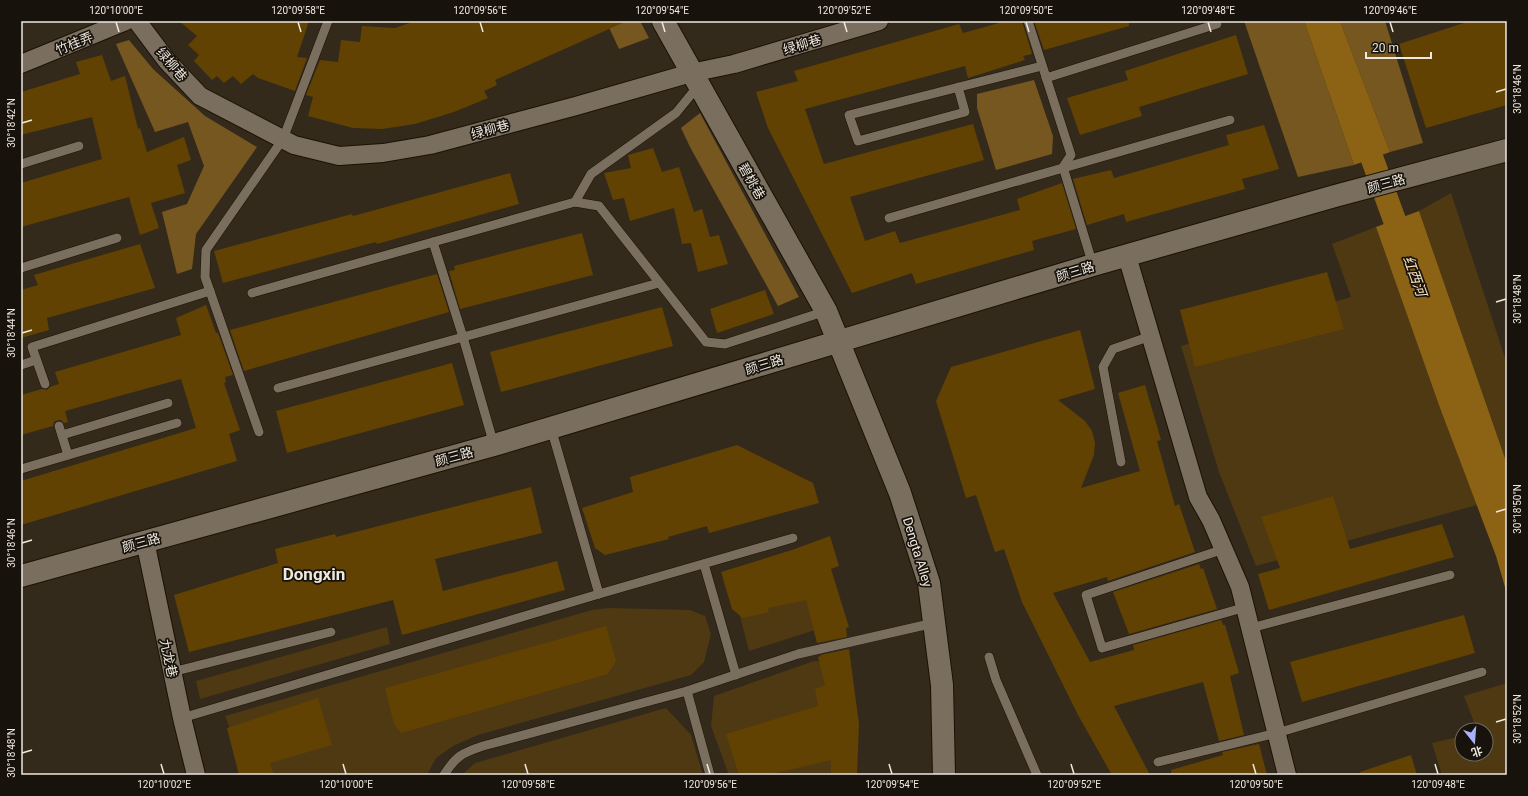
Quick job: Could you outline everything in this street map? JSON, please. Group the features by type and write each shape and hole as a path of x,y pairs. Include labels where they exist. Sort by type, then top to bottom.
{"street":[{"name":"竹桂弄","path":"21,64 126,21"},
{"name":"绿柳巷","path":"137,21 167,61 200,96 294,145 339,156 383,153 430,145 576,106 694,79 734,64 879,21"},
{"name":"碧桃巷","path":"663,21 694,79 826,311 839,342"},
{"name":"颜三路","path":"21,576 494,445 1093,266 1507,150"},
{"path":"1128,256 1198,497 1212,520 1240,587 1287,775"},
{"name":"Dengta Alley","path":"839,342 900,493 929,583 942,685 944,775"},
{"name":"九龙巷","path":"145,541 182,718 196,775"}],"lane":[{"path":"259,432 205,277 206,250 283,139 328,21"},
{"path":"1028,21 1071,155 1063,167"},
{"path":"1046,78 1217,24"},
{"path":"958,87 966,112 858,141 849,115 958,87 1042,66"},
{"path":"575,202 591,174 676,113 694,79"},
{"path":"889,218 1230,120"},
{"path":"21,164 79,146"},
{"path":"1063,167 1093,266"},
{"path":"252,292 575,202 599,206 706,342 725,344 826,311"},
{"path":"21,268 117,238"},
{"path":"433,242 463,337 494,445"},
{"path":"278,388 659,283"},
{"path":"45,384 32,347 210,291"},
{"path":"1121,462 1103,367 1113,349 1151,336"},
{"path":"21,365 36,360"},
{"path":"68,455 61,431 168,403"},
{"path":"21,469 177,423"},
{"path":"551,428 599,594"},
{"path":"182,718 793,538"},
{"path":"1224,549 1086,595 1102,648 1246,607"},
{"path":"704,564 736,675"},
{"path":"1251,628 1450,576"},
{"path":"444,775 453,762 466,752 484,746 687,691 798,654 934,623"},
{"path":"172,672 331,632"},
{"path":"989,657 996,680 1037,775"},
{"path":"1158,762 1277,733 1482,672"},
{"path":"687,691 710,775"}],"shaded area":[{"path":"606,21 640,21 649,38 619,49"},
{"path":"1244,21 1304,21 1354,165 1298,177"},
{"path":"1340,21 1385,21 1423,143 1390,152"},
{"path":"129,40 153,69 205,116 257,147 196,234 192,269 177,274 162,212 187,204 204,166 188,122 155,132 116,44"},
{"path":"1034,80 1053,136 1052,154 996,170 977,108 977,94"},
{"path":"700,113 799,297 778,306 690,147 681,128"},
{"path":"1451,193 1507,364 1507,464 1419,211"},
{"path":"1376,227 1440,408 1477,505 1256,566 1219,472 1181,346 1351,297 1332,244"},
{"path":"806,562 831,625 749,651 732,585"},
{"path":"609,608 690,610 705,616 711,634 704,662 691,675 478,735 453,746 436,758 427,775 249,775 225,716 592,610"},
{"path":"387,627 390,644 200,699 196,681"},
{"path":"814,661 829,662 839,775 729,775 711,726 714,696"},
{"path":"1507,683 1507,775 1442,775 1432,743 1454,738 1454,762 1494,762 1494,722 1474,722 1464,696"},
{"path":"666,708 691,735 703,775 462,775 475,763"}],"water":[{"path":"1304,21 1340,21 1390,152 1354,165"},
{"path":"1419,211 1507,464 1507,594 1496,556 1440,408 1376,227"}],"building":[{"path":"179,21 309,21 297,57 307,58 295,91 258,78 253,74 241,84 233,76 224,83 217,76 212,80 194,61 199,55 188,45 197,36"},
{"path":"415,21 627,21 495,80 497,85 484,91 488,98 454,112 415,124 382,129 353,128 308,116 313,97 306,95 320,60 338,62 341,40 360,42 362,26 395,28"},
{"path":"1006,21 1022,21 1032,54 1023,56 1025,60 968,78 965,66 805,109 824,164 973,124 984,160 850,197 865,241 895,231 900,243 1020,210 1017,199 1062,183 1076,229 1032,241 1034,250 916,284 912,273 852,293 768,128 756,92 798,81 794,71 959,24 963,33"},
{"path":"1034,21 1129,21 1129,26 1044,50"},
{"path":"1470,21 1507,21 1507,105 1426,128 1399,44"},
{"path":"1236,35 1248,74 1139,107 1142,116 1080,135 1067,98 1128,80 1125,71"},
{"path":"102,55 111,81 125,76 138,129 140,128 147,152 184,137 191,160 177,165 185,193 151,203 159,228 140,235 129,197 21,227 21,183 102,159 92,117 21,135 21,92 80,74 76,62"},
{"path":"1264,125 1279,169 1242,179 1245,189 1126,222 1124,214 1087,225 1073,179 1111,170 1114,178 1229,145 1226,135"},
{"path":"653,148 662,172 679,167 694,212 702,209 710,237 719,235 728,264 698,272 691,243 682,244 674,208 630,221 624,198 613,200 604,173 631,168 628,155"},
{"path":"510,173 519,204 377,244 376,242 223,283 214,251 352,214 353,216"},
{"path":"582,233 593,275 460,309 449,271 455,270 454,266"},
{"path":"140,244 155,288 47,318 49,330 21,338 21,290 38,285 34,275"},
{"path":"1327,272 1344,329 1195,367 1180,310"},
{"path":"437,274 449,312 244,371 230,330"},
{"path":"765,290 774,314 717,333 710,309"},
{"path":"206,305 233,375 225,377 226,382 224,383 240,430 229,434 237,461 21,525 21,481 196,428 181,379 65,411 68,422 64,423 61,420 58,420 54,422 53,426 21,435 21,395 42,389 47,390 50,387 59,384 55,372 181,335 176,318"},
{"path":"662,307 673,346 501,392 490,352"},
{"path":"1080,330 1095,389 1058,400 1085,421 1092,431 1095,443 1094,455 1081,488 1140,471 1118,393 1145,385 1161,440 1157,441 1175,506 1179,504 1195,552 1108,581 1107,577 1053,593 1090,662 1134,650 1133,645 1221,620 1223,625 1225,625 1239,673 1230,676 1244,735 1219,741 1203,682 1114,706 1150,775 1112,775 1078,715 1022,602 1004,549 995,552 976,495 966,498 936,401 951,367"},
{"path":"452,363 464,405 287,453 276,411"},
{"path":"737,445 813,483 819,503 709,533 707,526 668,537 669,539 605,555 595,548 582,508 633,492 630,477"},
{"path":"531,487 542,533 435,559 443,591 557,561 565,590 402,635 393,600 189,652 174,595 278,563 275,549 335,534 336,537"},
{"path":"1333,496 1350,549 1442,524 1454,557 1269,610 1258,574 1280,568 1261,517"},
{"path":"830,536 839,566 831,569 849,627 846,628 847,637 817,643 806,600 768,608 769,612 743,618 732,609 721,572 792,550"},
{"path":"1199,564 1201,569 1203,568 1217,609 1129,634 1113,592"},
{"path":"1464,615 1475,653 1302,702 1290,662"},
{"path":"606,626 616,661 608,674 401,733 394,724 385,688"},
{"path":"849,649 859,724 857,775 831,775 831,760 767,775 739,775 726,734 818,706 815,689 825,685 818,657 821,656 820,655"},
{"path":"318,698 332,745 270,763 274,775 239,775 227,728"},
{"path":"1259,744 1267,775 1171,775 1171,770 1223,755 1222,752"},
{"path":"1411,755 1417,775 1361,775 1360,772"}],"waterway":[{"name":"红西河","path":"1361,128 1405,249"}],"district":[{"name":"Dongxin","path":"314,574"}]}
